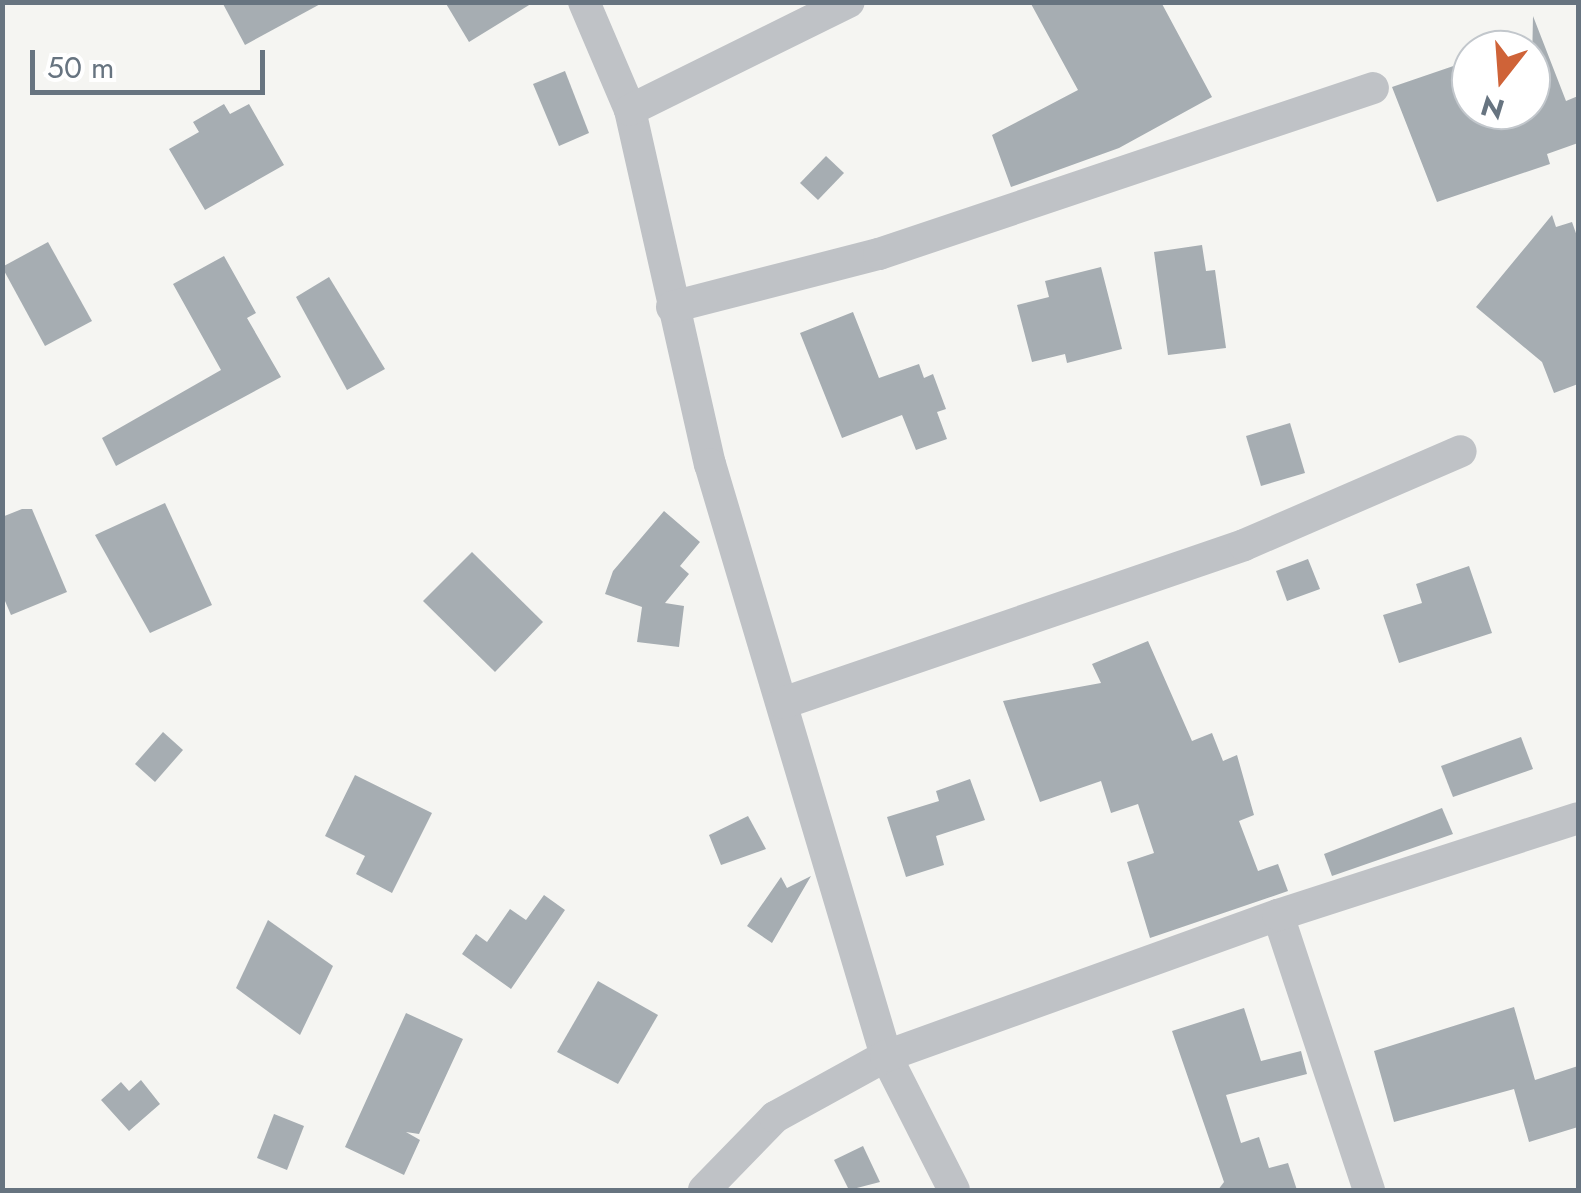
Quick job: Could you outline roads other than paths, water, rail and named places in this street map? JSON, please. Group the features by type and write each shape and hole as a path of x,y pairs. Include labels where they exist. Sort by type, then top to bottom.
{"street":[{"path":"584,2 630,110 710,464 886,1056 954,1190"},
{"path":"630,110 849,2"},
{"path":"672,307 878,254 1373,88"},
{"path":"783,703 1244,545 1461,451"},
{"path":"704,1190 776,1116 886,1056 1278,915 1578,818"},
{"path":"1278,915 1369,1190"}]}
